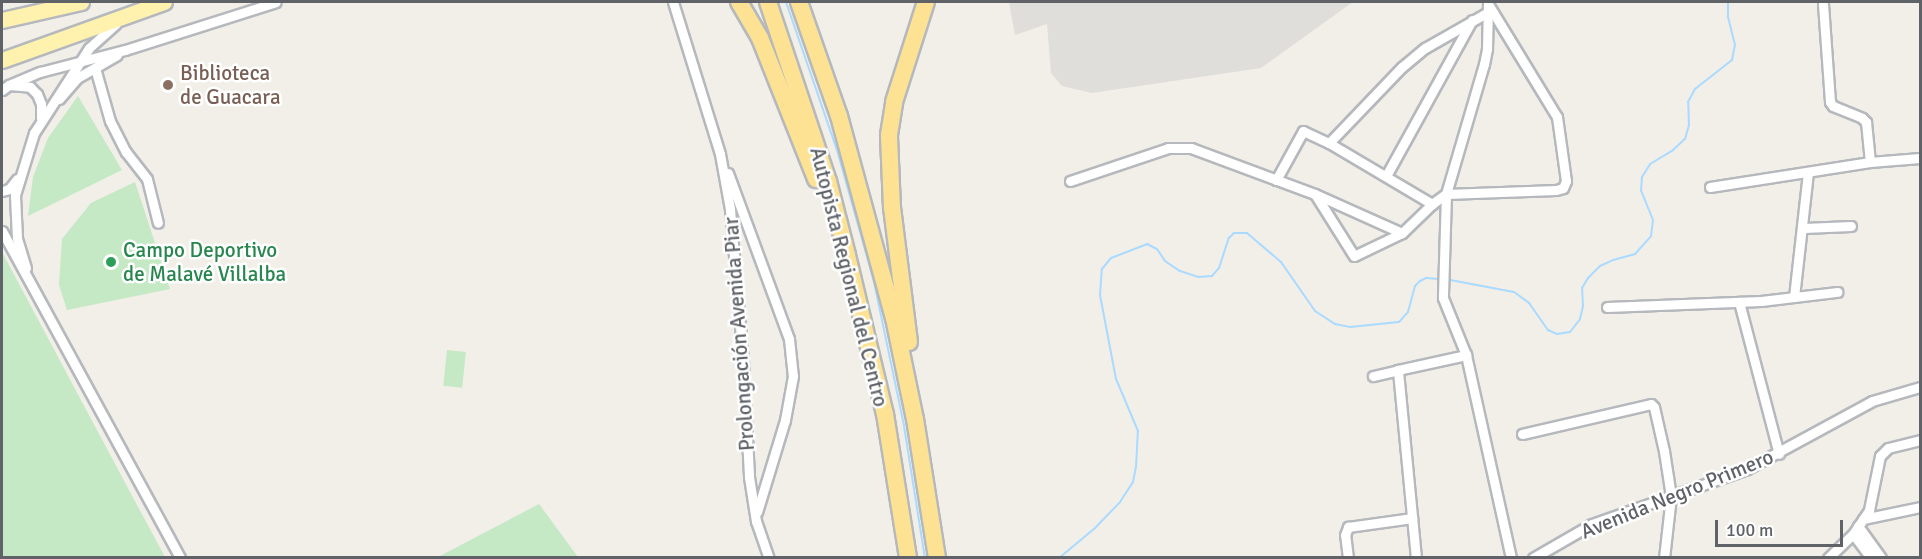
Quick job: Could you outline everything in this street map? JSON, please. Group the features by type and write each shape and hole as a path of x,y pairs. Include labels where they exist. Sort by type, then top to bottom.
{"highway":[{"path":"739,2 760,39 781,88 826,204 866,327"},
{"name":"Autopista Regional del Centro","path":"768,2 828,181 866,327 885,414 908,558"},
{"name":"Autopista Regional del Centro","path":"799,2 839,116 894,318 937,558"},
{"path":"926,2 894,102 889,135 889,171 911,360 933,483 932,520"}],"main road":[{"path":"2,20 81,2"},
{"path":"2,60 164,2"}],"street":[{"path":"5,87 80,60 125,50 276,2"},
{"name":"Prolongación Avenida Piar","path":"673,2 720,154 789,339 793,376 785,420 756,514"},
{"path":"1823,4 1830,102 1833,106 1862,118 1866,122 1870,162"},
{"path":"1329,143 1402,67 1425,48 1472,19 1488,6"},
{"path":"1488,6 1484,64 1446,194 1443,298 1466,356 1512,558"},
{"path":"1315,194 1354,256 1402,233 1432,204 1446,194 1563,188 1566,181 1557,117 1488,6"},
{"path":"31,288 17,238 15,195 41,118 80,60 106,31 144,9"},
{"path":"1386,176 1472,19"},
{"path":"41,118 77,78 125,50"},
{"path":"95,68 110,121 126,152 147,179 158,223"},
{"path":"5,87 30,87 37,94 41,118"},
{"path":"1276,180 1304,131 1329,143 1432,204"},
{"path":"1070,181 1168,148 1191,148 1315,194 1402,233"},
{"name":"Prolongación Avenida Piar","path":"720,154 730,209 743,361 749,477 756,521 769,558"},
{"path":"1710,187 1870,162 1920,158"},
{"path":"2,191 13,186 23,169"},
{"path":"1794,297 1804,228 1808,173"},
{"path":"1804,228 1851,226"},
{"path":"2,231 180,558"},
{"path":"1607,307 1739,302 1837,292"},
{"path":"1739,302 1779,454"},
{"path":"1373,376 1466,356"},
{"path":"1398,370 1416,558"},
{"name":"Avenida Negro Primero","path":"1533,558 1592,524 1747,469 1779,454 1872,401 1920,387"},
{"path":"1522,434 1650,404 1654,407 1671,496 1664,558"},
{"path":"1828,558 1858,526 1869,510 1880,456 1888,448 1920,440"},
{"path":"1858,526 1920,507"},
{"path":"1348,558 1345,535 1348,527 1412,518"},
{"path":"1858,526 1871,558"},
{"path":"1858,526 1881,558"}],"shaded area":[{"path":"1009,2 1353,2 1261,68 1092,93 1062,86 1051,73 1047,24 1015,35"}],"green space":[{"path":"78,96 122,170 28,216 33,177 48,138"},
{"name":"Campo Deportivo de Malavé Villalba","path":"135,182 170,289 67,310 59,285 62,239 91,203"},
{"path":"2,252 130,492 165,557 2,557"},
{"path":"447,350 466,352 462,388 443,386"},
{"path":"539,504 578,557 438,557"}],"waterway":[{"path":"786,2 837,150 874,282 904,426 925,558"},
{"path":"1445,279 1514,292 1529,303 1548,330 1557,334 1570,332 1580,319 1583,306 1582,288 1588,278 1600,266 1635,254 1651,236 1653,220 1641,191 1642,177 1650,164 1673,150 1685,139 1689,125 1688,102 1695,89 1732,60 1735,45 1728,16 1728,2"},
{"path":"1059,558 1095,528 1120,502 1133,482 1136,467 1138,431 1116,379 1100,295 1102,269 1111,258 1147,244 1157,249 1165,261 1180,271 1198,277 1212,276 1219,268 1229,238 1234,233 1247,233 1281,262 1315,311 1335,324 1350,327 1399,322 1408,312 1415,286 1426,278 1439,279"}],"place":[{"name":"Biblioteca de Guacara","path":"168,85"},
{"name":"Campo Deportivo de Malavé Villalba","path":"111,262"}]}
